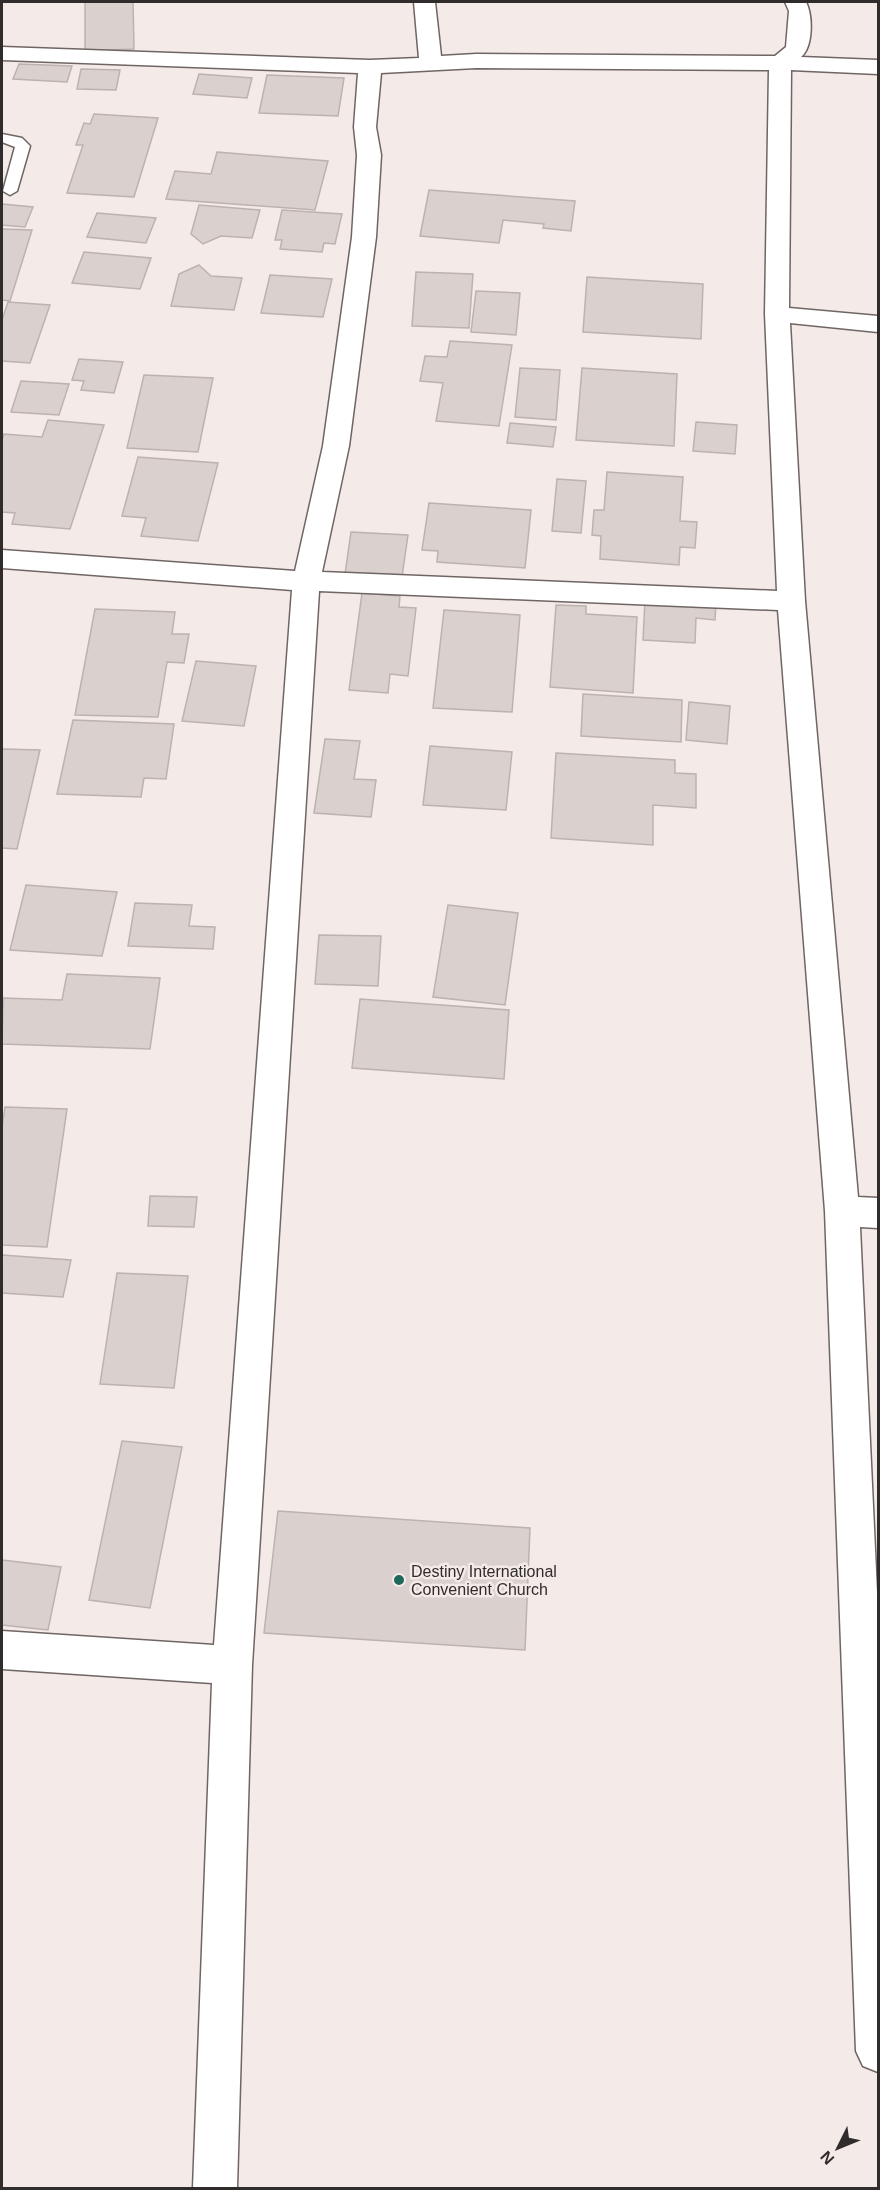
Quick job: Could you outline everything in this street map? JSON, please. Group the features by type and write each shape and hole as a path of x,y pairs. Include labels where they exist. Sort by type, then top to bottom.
{"street":[{"path":"424,2 431,63"},
{"path":"796,2 800,11 797,49 780,63 777,314 791,601 843,1211 873,1801 879,2051"},
{"path":"2,52 370,67 431,63 564,61 780,63 879,67"},
{"path":"215,2188 232,1665 306,581 336,446 364,237 369,155 365,127 370,67"},
{"path":"777,314 879,324"},
{"path":"2,559 306,581 791,601"},
{"path":"843,1211 879,1213"},
{"path":"2,1650 232,1665"}],"lane":[{"path":"2,138 17,141 23,146 10,191"}],"building":[{"path":"85,2 133,2 134,49 85,51"},
{"path":"19,64 72,66 67,82 13,79"},
{"path":"81,69 120,70 116,90 77,89"},
{"path":"199,74 252,78 247,98 193,94"},
{"path":"267,75 344,78 338,116 259,113"},
{"path":"94,114 158,118 134,197 67,193 83,145 76,145 84,123 90,124"},
{"path":"217,152 328,161 315,210 166,199 175,171 211,174"},
{"path":"429,190 575,201 571,231 543,228 544,224 503,220 499,243 420,236"},
{"path":"2,204 33,207 25,227 2,225"},
{"path":"199,205 260,210 252,238 221,236 203,244 191,234"},
{"path":"282,210 342,214 335,244 324,243 322,252 280,249 282,240 275,240"},
{"path":"97,213 156,218 146,243 87,237"},
{"path":"2,229 32,230 10,301 2,300"},
{"path":"84,252 151,258 140,289 72,283"},
{"path":"199,265 211,276 242,278 234,310 171,306 179,274"},
{"path":"416,272 473,274 469,328 412,326"},
{"path":"270,275 332,279 323,317 261,313"},
{"path":"587,277 703,284 701,339 583,332"},
{"path":"476,291 520,293 516,335 471,332"},
{"path":"8,302 50,305 30,363 2,361 2,320"},
{"path":"450,341 512,345 499,426 436,421 443,383 420,381 425,356 447,357"},
{"path":"79,359 123,362 114,393 81,390 84,381 72,380"},
{"path":"520,368 560,370 556,420 515,417"},
{"path":"582,368 677,374 674,446 576,440"},
{"path":"144,375 213,378 198,452 127,448"},
{"path":"21,381 69,384 59,415 11,412"},
{"path":"48,420 104,425 70,529 12,524 15,513 2,512 2,440 4,434 42,437"},
{"path":"696,422 737,425 735,454 693,451"},
{"path":"510,423 556,427 553,447 507,443"},
{"path":"138,457 218,463 198,541 141,536 146,518 122,516"},
{"path":"607,472 683,477 680,521 697,522 695,548 680,547 679,565 600,559 601,536 592,535 594,510 604,510"},
{"path":"557,479 586,481 581,533 552,531"},
{"path":"429,503 531,510 525,568 437,562 438,551 422,550"},
{"path":"351,532 408,535 402,577 345,574"},
{"path":"362,593 400,596 399,607 416,608 408,676 390,674 388,693 349,690"},
{"path":"645,600 716,604 715,620 696,618 695,643 643,640"},
{"path":"556,605 586,606 586,614 637,617 633,693 550,687"},
{"path":"95,609 175,612 172,634 189,634 184,663 167,662 158,717 75,715"},
{"path":"444,610 520,615 512,712 433,708"},
{"path":"196,661 256,666 244,726 182,721"},
{"path":"583,694 682,700 681,742 581,736"},
{"path":"689,702 730,706 727,744 686,740"},
{"path":"73,720 174,724 166,779 144,778 141,797 57,794"},
{"path":"325,739 360,741 354,779 376,780 371,817 314,813"},
{"path":"430,746 512,752 506,810 423,805"},
{"path":"2,749 40,750 17,849 2,848"},
{"path":"556,753 675,760 675,773 696,774 696,808 653,805 653,845 551,838"},
{"path":"26,885 117,892 102,956 10,950"},
{"path":"135,903 192,905 189,926 215,927 213,949 128,946"},
{"path":"448,905 518,913 505,1005 433,997"},
{"path":"319,935 381,936 378,986 315,984"},
{"path":"67,974 160,978 150,1049 2,1044 3,998 62,1000"},
{"path":"360,999 509,1010 504,1079 352,1068"},
{"path":"5,1107 67,1109 47,1247 2,1245 2,1127"},
{"path":"150,1196 197,1197 194,1227 148,1226"},
{"path":"2,1255 71,1260 63,1297 2,1293"},
{"path":"117,1273 188,1276 174,1388 100,1384"},
{"path":"122,1441 182,1447 150,1608 89,1600"},
{"name":"Destiny International Convenient Church","path":"278,1511 530,1528 525,1650 264,1633"},
{"path":"2,1560 61,1567 48,1630 2,1625"}],"place":[{"name":"Destiny International Convenient Church","path":"399,1580"}]}
